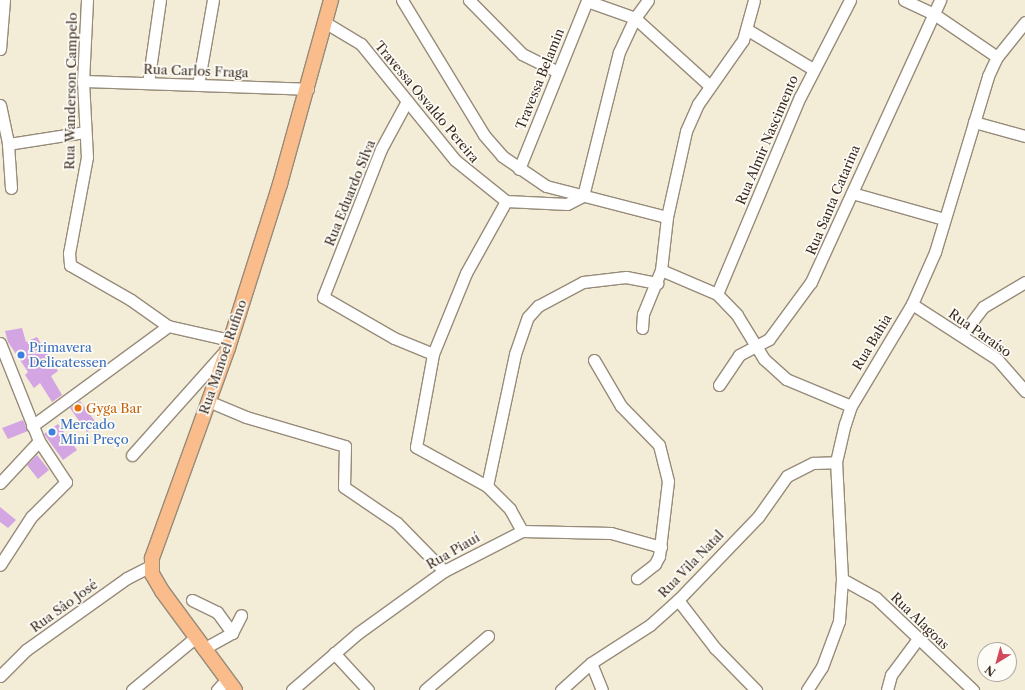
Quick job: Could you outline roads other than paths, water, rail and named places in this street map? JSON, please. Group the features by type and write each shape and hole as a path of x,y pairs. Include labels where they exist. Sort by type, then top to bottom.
{"main road":[{"name":"Rua Manoel Rufino","path":"151,566 229,344 308,89 331,0"},
{"path":"151,566 162,591 199,643 226,687"}],"street":[{"path":"0,49 4,0"},
{"name":"Rua Wanderson Campelo","path":"87,0 83,81 87,157 69,252 70,265 79,273 131,300 168,326"},
{"path":"148,82 160,0"},
{"path":"198,85 213,0"},
{"path":"402,0 484,135 518,169 546,186 667,217"},
{"path":"469,0 522,54 558,72"},
{"path":"522,531 506,503 486,486 416,448 433,354 466,274 506,201 567,204 583,196 619,52 635,18 648,0"},
{"path":"642,328 643,314 657,283 661,270 667,217 686,131 710,86 748,30 754,0"},
{"name":"Rua Almir Nascimento","path":"717,294 813,69 850,0"},
{"path":"904,0 934,14 997,57"},
{"name":"Rua Santa Catarina","path":"720,385 739,355 769,339 811,282 940,0"},
{"path":"590,1 635,18 710,86"},
{"name":"Travessa Belamin","path":"518,169 585,4 590,1"},
{"name":"Rua Bahia","path":"807,690 831,645 839,621 842,579 836,462 851,406 912,304 935,252 974,122 997,57 1025,22"},
{"name":"Travessa Osvaldo Pereira","path":"326,23 361,44 455,160 506,201"},
{"path":"748,30 813,69"},
{"name":"Rua Carlos Fraga","path":"83,81 148,82 308,89"},
{"name":"Rua Eduardo Silva","path":"407,101 381,149 323,297 394,338 433,354"},
{"path":"0,105 8,144 11,188"},
{"path":"974,122 1025,136"},
{"path":"8,144 85,132"},
{"path":"852,193 944,219"},
{"path":"661,270 717,294 737,315 754,346 786,379 851,406"},
{"path":"486,486 516,354 528,317 538,306 583,282 626,277 657,283"},
{"path":"962,335 983,307 1025,282"},
{"name":"Rua Paraíso","path":"912,304 962,335 997,360 1025,391"},
{"path":"32,426 168,326 229,344 132,456"},
{"path":"0,343 39,441 66,482 23,528 0,565"},
{"path":"594,360 621,406 659,445 668,481 662,547 655,564 637,578"},
{"path":"208,401 347,448 344,487 397,523 444,571"},
{"path":"0,483 39,441"},
{"name":"Rua Vila Natal","path":"561,690 591,663 650,626 678,600 758,517 788,476 813,463 836,462"},
{"name":"Rua Piauí","path":"292,690 334,652 444,571 522,531 611,533 662,547"},
{"name":"Rua Sâo José","path":"0,676 26,650 127,578 151,566"},
{"name":"Rua Alagoas","path":"842,579 876,598 917,640 973,690"},
{"path":"192,600 217,612 232,634"},
{"path":"678,600 715,648 756,690"},
{"path":"132,690 199,643 232,634 241,615"},
{"path":"425,690 488,636"},
{"path":"887,690 891,675 917,640"},
{"path":"334,652 368,690"},
{"path":"591,663 602,690"}],"place":[{"name":"Primavera Delicatessen","path":"21,355"},
{"name":"Gyga Bar","path":"78,408"},
{"name":"Mercado Mini Preço","path":"52,432"}]}
